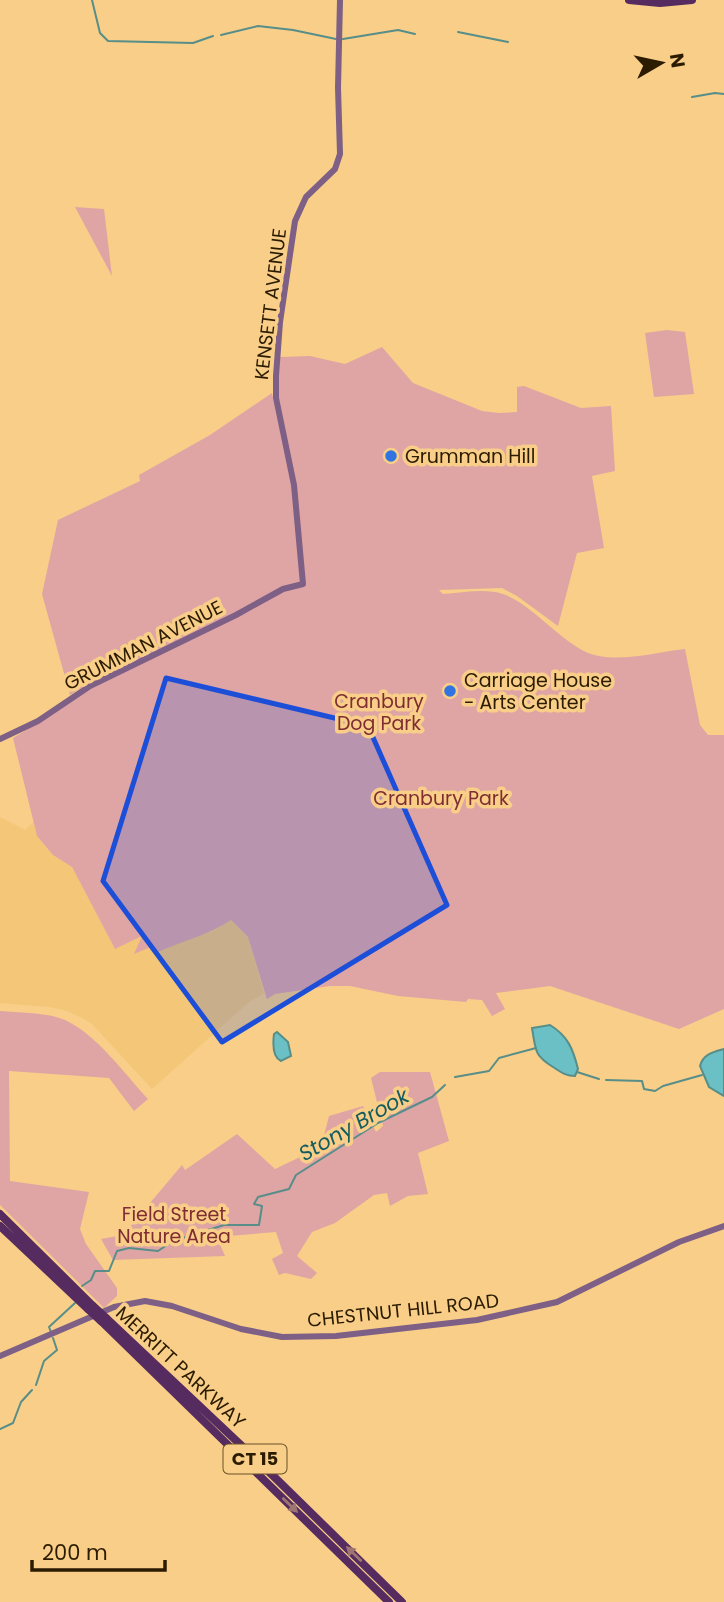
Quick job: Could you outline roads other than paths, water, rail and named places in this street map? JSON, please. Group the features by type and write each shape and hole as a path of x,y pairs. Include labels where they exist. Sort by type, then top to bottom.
{"highway":[{"path":"629,0 660,3 692,0"},
{"name":"MERRITT PARKWAY","path":"0,1214 103,1320 389,1602"},
{"name":"MERRITT PARKWAY","path":"0,1226 91,1307"},
{"name":"MERRITT PARKWAY","path":"103,1320 260,1463 402,1602"}],"street":[{"name":"KENSETT AVENUE","path":"303,584 294,485 275,386 280,322 295,221 306,197 335,169 340,154 340,0"},
{"name":"GRUMMAN AVENUE","path":"0,739 38,721 90,686 236,615 283,589 303,584"},
{"name":"CHESTNUT HILL ROAD","path":"0,1356 114,1307 145,1301 172,1306 250,1331 291,1337 342,1336 477,1320 557,1302 679,1242 724,1226"}],"water":[{"path":"550,1025 565,1038 572,1049 578,1069 575,1076 558,1071 537,1052 532,1028"},
{"path":"277,1032 288,1042 291,1056 281,1061 274,1049 274,1034"},
{"path":"724,1049 724,1096 709,1087 700,1066 706,1056"}],"waterway":[{"path":"92,0 100,33 108,41 193,43 213,36"},
{"path":"221,35 258,26 336,39"},
{"path":"343,39 398,30 415,34"},
{"path":"458,32 508,42"},
{"path":"692,97 724,94"},
{"name":"Stony Brook","path":"455,1077 489,1071 499,1058 536,1048"},
{"name":"Stony Brook","path":"577,1072 599,1079"},
{"name":"Stony Brook","path":"606,1080 642,1081 644,1089 655,1091 663,1086 702,1075"},
{"name":"Stony Brook","path":"82,1286 91,1280 95,1271 109,1271 117,1251 129,1248 158,1251 173,1241 224,1225 259,1225 262,1206 254,1204 258,1197 289,1189 296,1175 378,1123 432,1097 445,1085"},
{"name":"Stony Brook","path":"51,1332 49,1327 75,1303"},
{"name":"Stony Brook","path":"36,1385 44,1361 57,1350 53,1338"},
{"name":"Stony Brook","path":"0,1429 13,1423 21,1402 32,1390"}],"place":[{"name":"Grumman Hill","path":"391,456"},
{"name":"Carriage House - Arts Center","path":"450,691"}],"park label":[{"name":"Cranbury Dog Park","path":"379,712"},
{"name":"Cranbury Park","path":"441,798"},
{"name":"Field Street Nature Area","path":"174,1225"}]}
